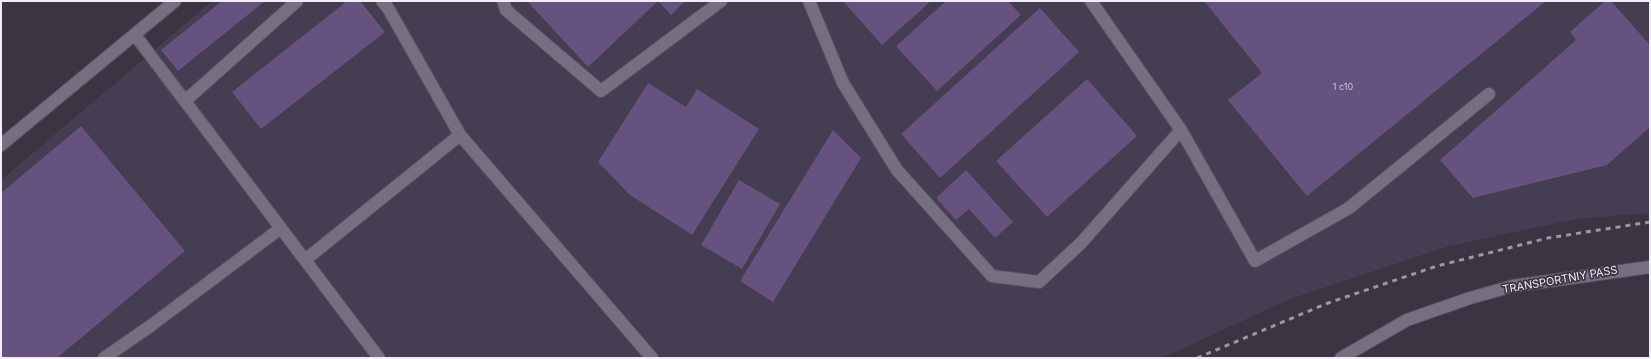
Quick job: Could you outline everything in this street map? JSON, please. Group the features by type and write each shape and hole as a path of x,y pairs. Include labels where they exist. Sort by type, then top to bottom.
{"street":[{"path":"1,145 175,1"},
{"path":"184,101 297,1"},
{"path":"382,1 388,8 460,135 652,358"},
{"path":"503,1 506,10 601,90 721,1"},
{"path":"809,1 843,83 897,170 992,276 1040,282 1081,243 1181,130"},
{"path":"1091,1 1181,130 1255,261 1349,208 1489,94"},
{"path":"134,34 379,358"},
{"path":"305,260 460,135"},
{"path":"104,358 281,228"},
{"name":"TRANSPORTNIY PASS","path":"1341,358 1407,320 1470,298 1513,286 1650,267"}],"shaded area":[{"path":"212,1 1650,1 1650,213 1577,219 1449,246 1290,299 1162,358 1,358 1,180"}],"building":[{"path":"222,1 265,1 178,71 161,50"},
{"path":"347,1 360,1 385,32 261,129 232,92"},
{"path":"527,1 658,1 588,67"},
{"path":"658,1 685,1 671,15"},
{"path":"843,1 931,1 882,45"},
{"path":"946,1 1008,1 1021,15 937,91 896,46"},
{"path":"1204,1 1546,1 1307,196 1228,100 1262,73"},
{"path":"1605,1 1611,1 1650,45 1650,127 1607,165 1473,198 1440,160 1576,40 1570,32"},
{"path":"1040,8 1079,52 940,178 901,134"},
{"path":"1087,79 1137,136 1047,217 996,161"},
{"path":"648,83 686,107 697,89 759,129 692,235 630,195 598,162"},
{"path":"81,126 185,251 57,358 1,358 1,193"},
{"path":"833,130 861,158 773,302 740,281"},
{"path":"966,170 1013,222 995,238 969,209 956,220 936,198"},
{"path":"739,180 780,204 742,269 701,245"}],"railway":[{"path":"1197,358 1328,303 1437,266 1548,238 1650,222"}]}
